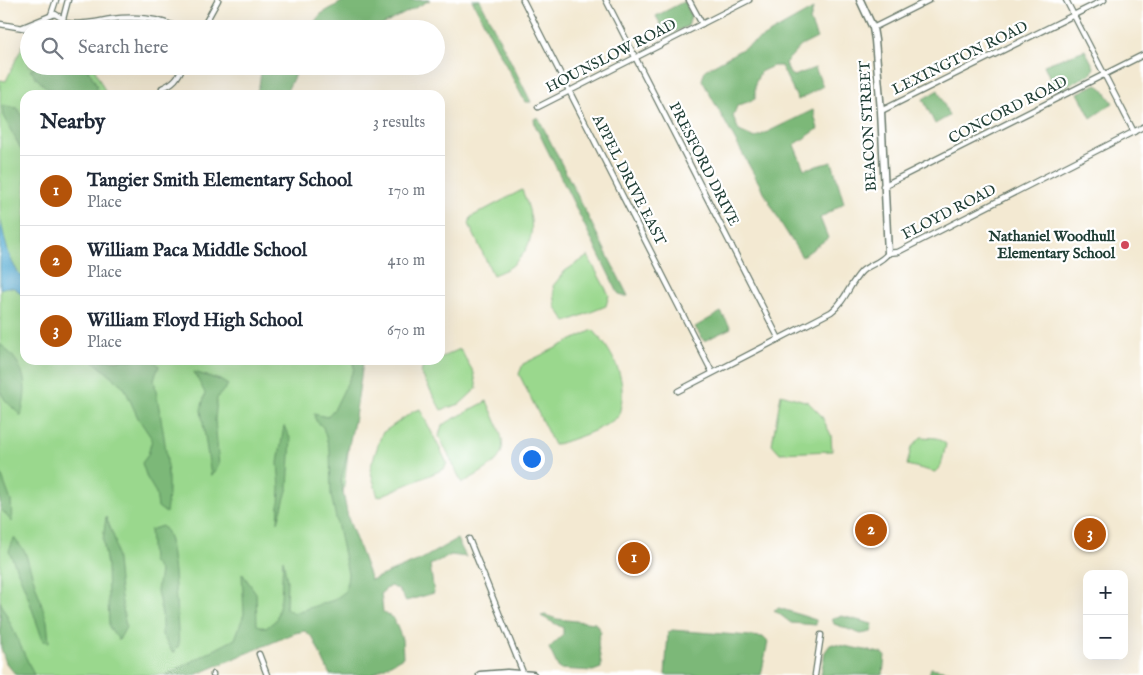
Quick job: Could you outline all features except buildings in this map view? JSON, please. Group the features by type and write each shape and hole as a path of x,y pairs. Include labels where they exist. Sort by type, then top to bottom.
{"street":[{"path":"51,15 56,0"},
{"path":"64,20 68,0"},
{"path":"207,20 218,0"},
{"name":"APPEL DRIVE EAST","path":"523,0 712,372"},
{"name":"PRESFORD DRIVE","path":"606,0 779,339"},
{"path":"689,0 702,24"},
{"name":"HOUNSLOW ROAD","path":"538,107 749,0"},
{"name":"BEACON STREET","path":"860,0 873,28 881,112 883,186 888,253"},
{"path":"873,28 929,0"},
{"path":"1066,0 1134,132"},
{"name":"LEXINGTON ROAD","path":"881,112 1104,0"},
{"path":"45,19 51,15 58,15 63,20"},
{"path":"107,20 130,17 152,20"},
{"path":"0,24 20,27"},
{"name":"CONCORD ROAD","path":"883,186 1143,55"},
{"path":"162,88 173,83 179,75"},
{"name":"FLOYD ROAD","path":"678,391 839,306 862,272 884,259 888,253 898,252 1143,128"},
{"path":"469,539 523,674"},
{"path":"815,675 821,634"},
{"path":"260,654 267,675"},
{"path":"480,675 533,675"}],"green space":[{"path":"345,0 430,0 392,20 316,20 321,14"},
{"path":"472,0 480,0 531,102 525,102"},
{"path":"685,1 691,16 688,26 667,36 656,16"},
{"path":"813,9 810,21 817,38 801,46 785,63 790,74 794,76 815,68 823,86 798,100 781,66 773,66 760,72 755,84 755,99 737,106 733,116 739,131 755,138 813,110 818,129 794,145 804,169 832,162 844,203 820,218 828,238 802,257 782,225 702,80 705,70"},
{"path":"1085,50 1094,67 1092,73 1059,90 1052,83 1044,65"},
{"path":"20,51 20,75 97,75 105,90 20,90 20,365 360,365 342,502 361,591 189,675 22,675 0,632 0,80 6,81"},
{"path":"34,75 91,75 97,85 96,90 51,90"},
{"path":"261,75 295,75 287,90 257,90"},
{"path":"1096,84 1103,89 1113,103 1091,118 1078,93"},
{"path":"938,90 949,116 935,124 923,99"},
{"path":"2,105 17,108 20,112 20,147 3,116"},
{"path":"538,117 628,296 622,296 618,293 535,125 534,119"},
{"path":"522,190 531,219 530,238 527,247 514,264 493,275 469,224 471,217"},
{"path":"588,256 609,295 606,306 566,322 556,307 553,286 565,271"},
{"path":"721,312 731,328 704,341 695,327"},
{"path":"593,330 609,351 620,374 622,400 619,416 596,430 554,445 519,374 523,364"},
{"path":"0,344 15,360 23,376 25,394 21,416 5,400 0,391"},
{"path":"460,349 474,373 477,388 460,404 441,410 421,373 425,365 445,365 445,356"},
{"path":"98,365 159,366 154,379 167,462 168,496 166,513 158,507 156,493 147,478 142,463 148,455 152,439 138,418 124,387"},
{"path":"354,365 363,365 355,417 341,482 348,518 371,580 422,559 457,539 466,557 451,555 430,565 434,593 406,601 398,589 390,586 381,593 383,612 394,619 402,639 403,657 371,675 330,675 313,638 305,631 295,633 195,675 166,675 235,639 244,614 242,573 256,593 257,625 266,628 276,620 281,598 283,559 287,581 286,608 293,613 334,600 346,591 348,574 331,495 330,451 323,427 316,421 314,414 327,417 335,408 354,369"},
{"path":"194,372 220,380 228,385 217,398 215,420 219,465 211,476 201,410 205,393"},
{"path":"781,394 808,402 821,415 831,435 832,451 780,453 772,444"},
{"path":"487,401 500,431 502,450 491,466 462,483 439,436 442,425"},
{"path":"420,409 447,463 444,469 378,497 370,469 382,433 414,411"},
{"path":"284,426 291,440 288,487 278,522 280,488 278,463"},
{"path":"921,437 937,438 946,444 941,466 935,472 907,465 911,448"},
{"path":"0,471 11,501 12,522 0,508"},
{"path":"106,517 115,540 126,627 119,640 109,627 107,566 103,540"},
{"path":"162,526 167,532 170,541 174,572 179,645 173,653 162,635 162,615 157,591 160,571 152,561 150,530"},
{"path":"14,538 25,552 47,621 49,642 43,641 26,591 9,551"},
{"path":"0,601 34,675 16,675 6,663 1,648"},
{"path":"779,608 816,620 816,625 791,623 774,610"},
{"path":"545,615 557,619 595,623 601,632 598,645 601,668 593,671 559,669 549,648 563,635 563,628 541,616"},
{"path":"842,616 872,624 873,630 861,634 834,624 832,618"},
{"path":"672,630 763,637 768,642 761,675 665,675 668,633"},
{"path":"833,644 885,655 883,675 821,675 825,652"},
{"path":"931,668 970,675 929,675"}],"water":[{"path":"0,217 11,259 20,275 20,293 12,287 0,289"}],"place":[{"name":"Nathaniel Woodhull Elementary School","path":"1125,245"},
{"name":"William Paca Middle School","path":"871,530"},
{"name":"William Floyd High School","path":"1090,534"},
{"name":"Tangier Smith Elementary School","path":"634,558"}]}
